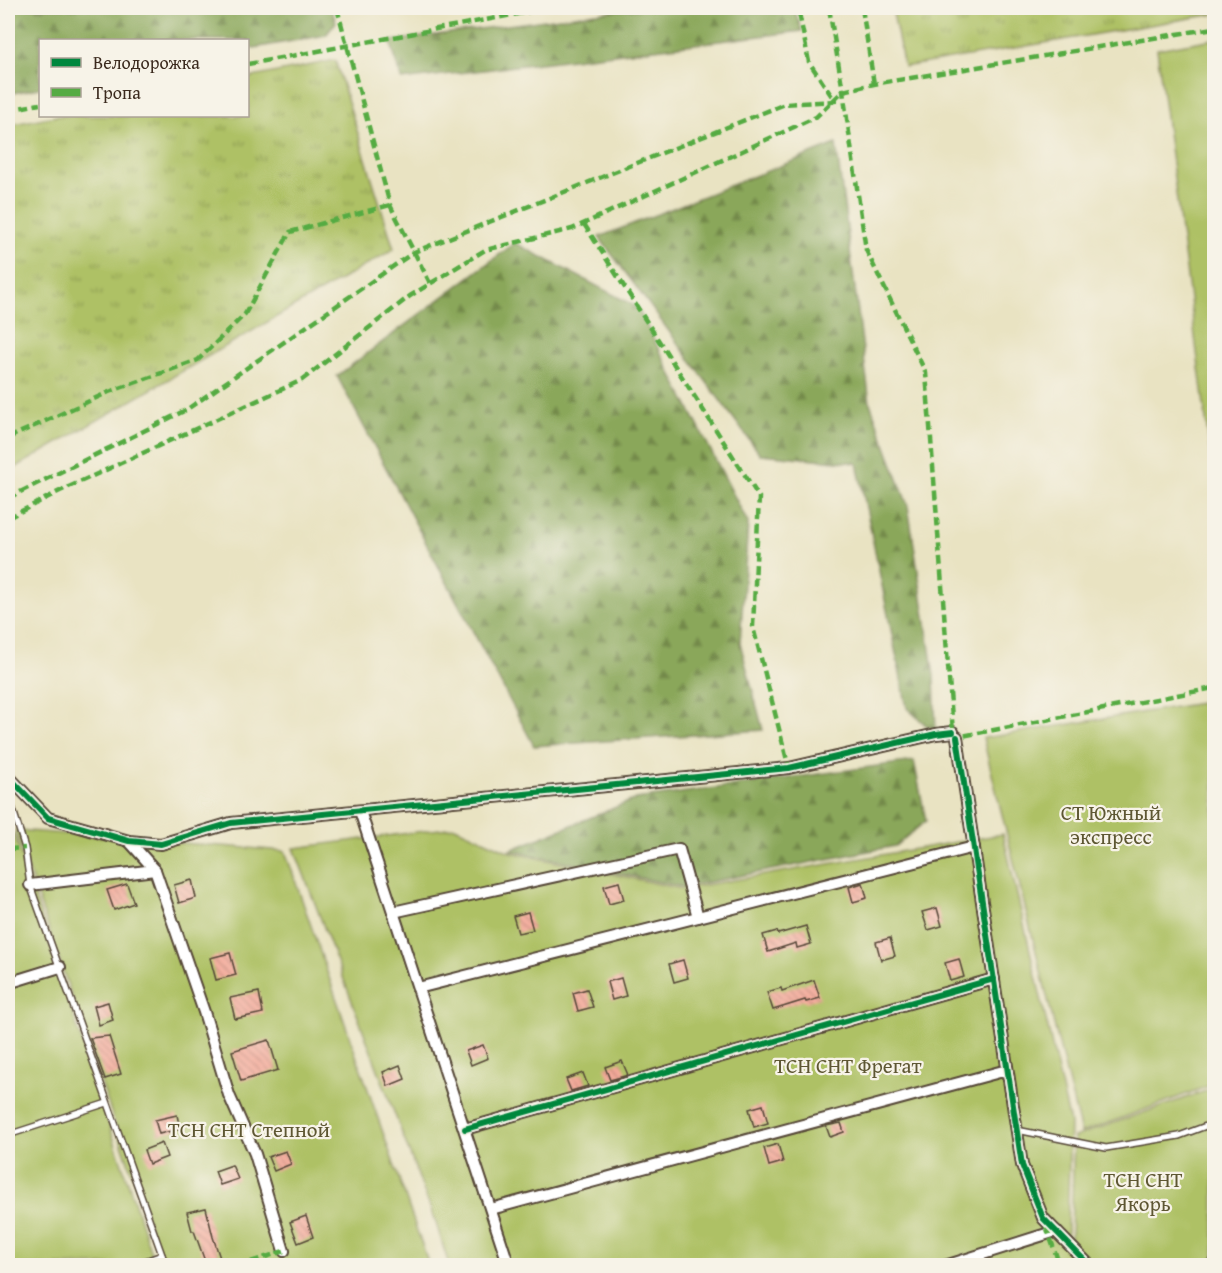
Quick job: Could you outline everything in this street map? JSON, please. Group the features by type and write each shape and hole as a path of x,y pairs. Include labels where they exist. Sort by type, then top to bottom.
{"street":[{"path":"8,776 48,818 129,841 161,844 231,823 789,768 936,734 955,735 1022,1165 1042,1218 1090,1266"},
{"path":"360,811 509,1266"},
{"path":"129,841 156,870 204,1012 229,1095 255,1154 284,1251"},
{"path":"418,988 974,847"},
{"path":"393,912 679,849 698,917"},
{"path":"30,885 156,870"},
{"path":"8,983 60,967"},
{"path":"465,1129 994,979"},
{"path":"491,1209 1007,1070"},
{"path":"945,1266 1056,1231"}],"lane":[{"path":"8,794 25,848 30,885 166,1266"},
{"path":"8,1135 107,1103"},
{"path":"1016,1130 1106,1148 1179,1136 1215,1123"},
{"path":"131,1266 162,1255"},
{"path":"1203,1266 1215,1260"}],"green space":[{"path":"8,8 331,8 336,22 326,35 249,49 249,39 39,39 39,88 8,94"},
{"path":"634,8 794,8 802,31 402,80 390,41"},
{"path":"892,8 1214,8 1214,14 904,67"},
{"path":"1214,39 1214,481 1157,49"},
{"path":"335,60 394,249 8,472 8,125 50,117 249,117 249,78"},
{"path":"836,144 870,403 908,506 934,676 936,734 907,708 857,463 760,454 599,237"},
{"path":"515,243 637,307 748,523 740,643 763,730 534,746 337,376"},
{"name":"СТ Южный экспресс","path":"1214,701 1214,1084 1081,1133 983,738"},
{"path":"914,761 926,821 895,846 683,887 510,850 636,799"},
{"name":"ТСН СНТ Фрегат","path":"455,827 510,852 682,889 1003,834 1070,1123 1067,1235 1074,1265 449,1265 436,1223 294,848"},
{"name":"ТСН СНТ Степной","path":"15,830 285,851 429,1265 163,1265"},
{"path":"14,834 155,1265 8,1266 8,835"},
{"name":"ТСН СНТ Якорь","path":"1214,1088 1214,1265 1077,1265 1071,1238 1074,1137"}],"building":[{"path":"192,880 196,898 179,903 174,885"},
{"path":"619,882 624,900 609,904 604,886"},
{"path":"863,883 867,898 853,902 849,887"},
{"path":"127,884 134,903 114,910 107,890"},
{"path":"937,908 942,926 928,930 922,912"},
{"path":"528,912 533,930 518,933 513,916"},
{"path":"806,926 811,944 797,948 796,943 768,952 763,935 777,931 778,934"},
{"path":"890,938 895,956 881,960 876,942"},
{"path":"230,953 236,975 216,980 210,958"},
{"path":"959,959 964,977 950,981 945,963"},
{"path":"683,960 688,978 674,982 669,964"},
{"path":"621,978 626,996 612,1000 607,982"},
{"path":"814,980 820,998 773,1010 767,992 781,988 782,991"},
{"path":"587,989 593,1007 578,1011 573,993"},
{"path":"259,992 263,1013 235,1019 230,998"},
{"path":"108,1002 113,1020 99,1025 94,1006"},
{"path":"109,1036 121,1074 105,1079 90,1038"},
{"path":"269,1040 278,1070 241,1081 232,1051"},
{"path":"483,1045 488,1058 471,1065 466,1051"},
{"path":"622,1061 628,1075 610,1080 605,1067"},
{"path":"400,1065 405,1079 388,1086 383,1072"},
{"path":"583,1073 588,1086 571,1091 566,1079"},
{"path":"763,1105 768,1123 754,1127 749,1109"},
{"path":"177,1115 180,1129 159,1134 155,1120"},
{"path":"841,1123 844,1132 830,1137 826,1126"},
{"path":"162,1143 167,1157 149,1164 144,1150"},
{"path":"778,1144 783,1162 769,1166 764,1148"},
{"path":"286,1151 291,1164 274,1171 268,1157"},
{"path":"232,1165 238,1179 220,1185 215,1171"},
{"path":"206,1208 220,1258 206,1264 194,1231 192,1231 187,1212"},
{"path":"306,1216 313,1237 298,1243 290,1222"}],"marked path":[{"path":"337,8 390,205 430,283"},
{"path":"249,64 550,8"},
{"path":"8,498 186,410 414,252 785,104 835,101 809,62 798,8"},
{"path":"829,8 866,250 926,373 953,732 957,737 1214,688"},
{"path":"862,8 874,84"},
{"path":"8,518 60,491 302,380 410,296 485,250 572,229 816,117 843,91 1214,28"},
{"path":"8,110 39,104"},
{"path":"8,438 109,392 198,360 245,314 290,232 390,205"},
{"path":"584,224 759,497 753,627 789,768"},
{"path":"8,849 25,848"},
{"path":"1046,1226 1060,1266"},
{"path":"238,1266 284,1251"}],"cycle path":[{"path":"8,776 48,818 129,841 161,844 231,823 789,768 953,732"},
{"path":"957,737 1022,1165 1043,1218 1090,1266"},
{"path":"465,1129 994,979"}]}
